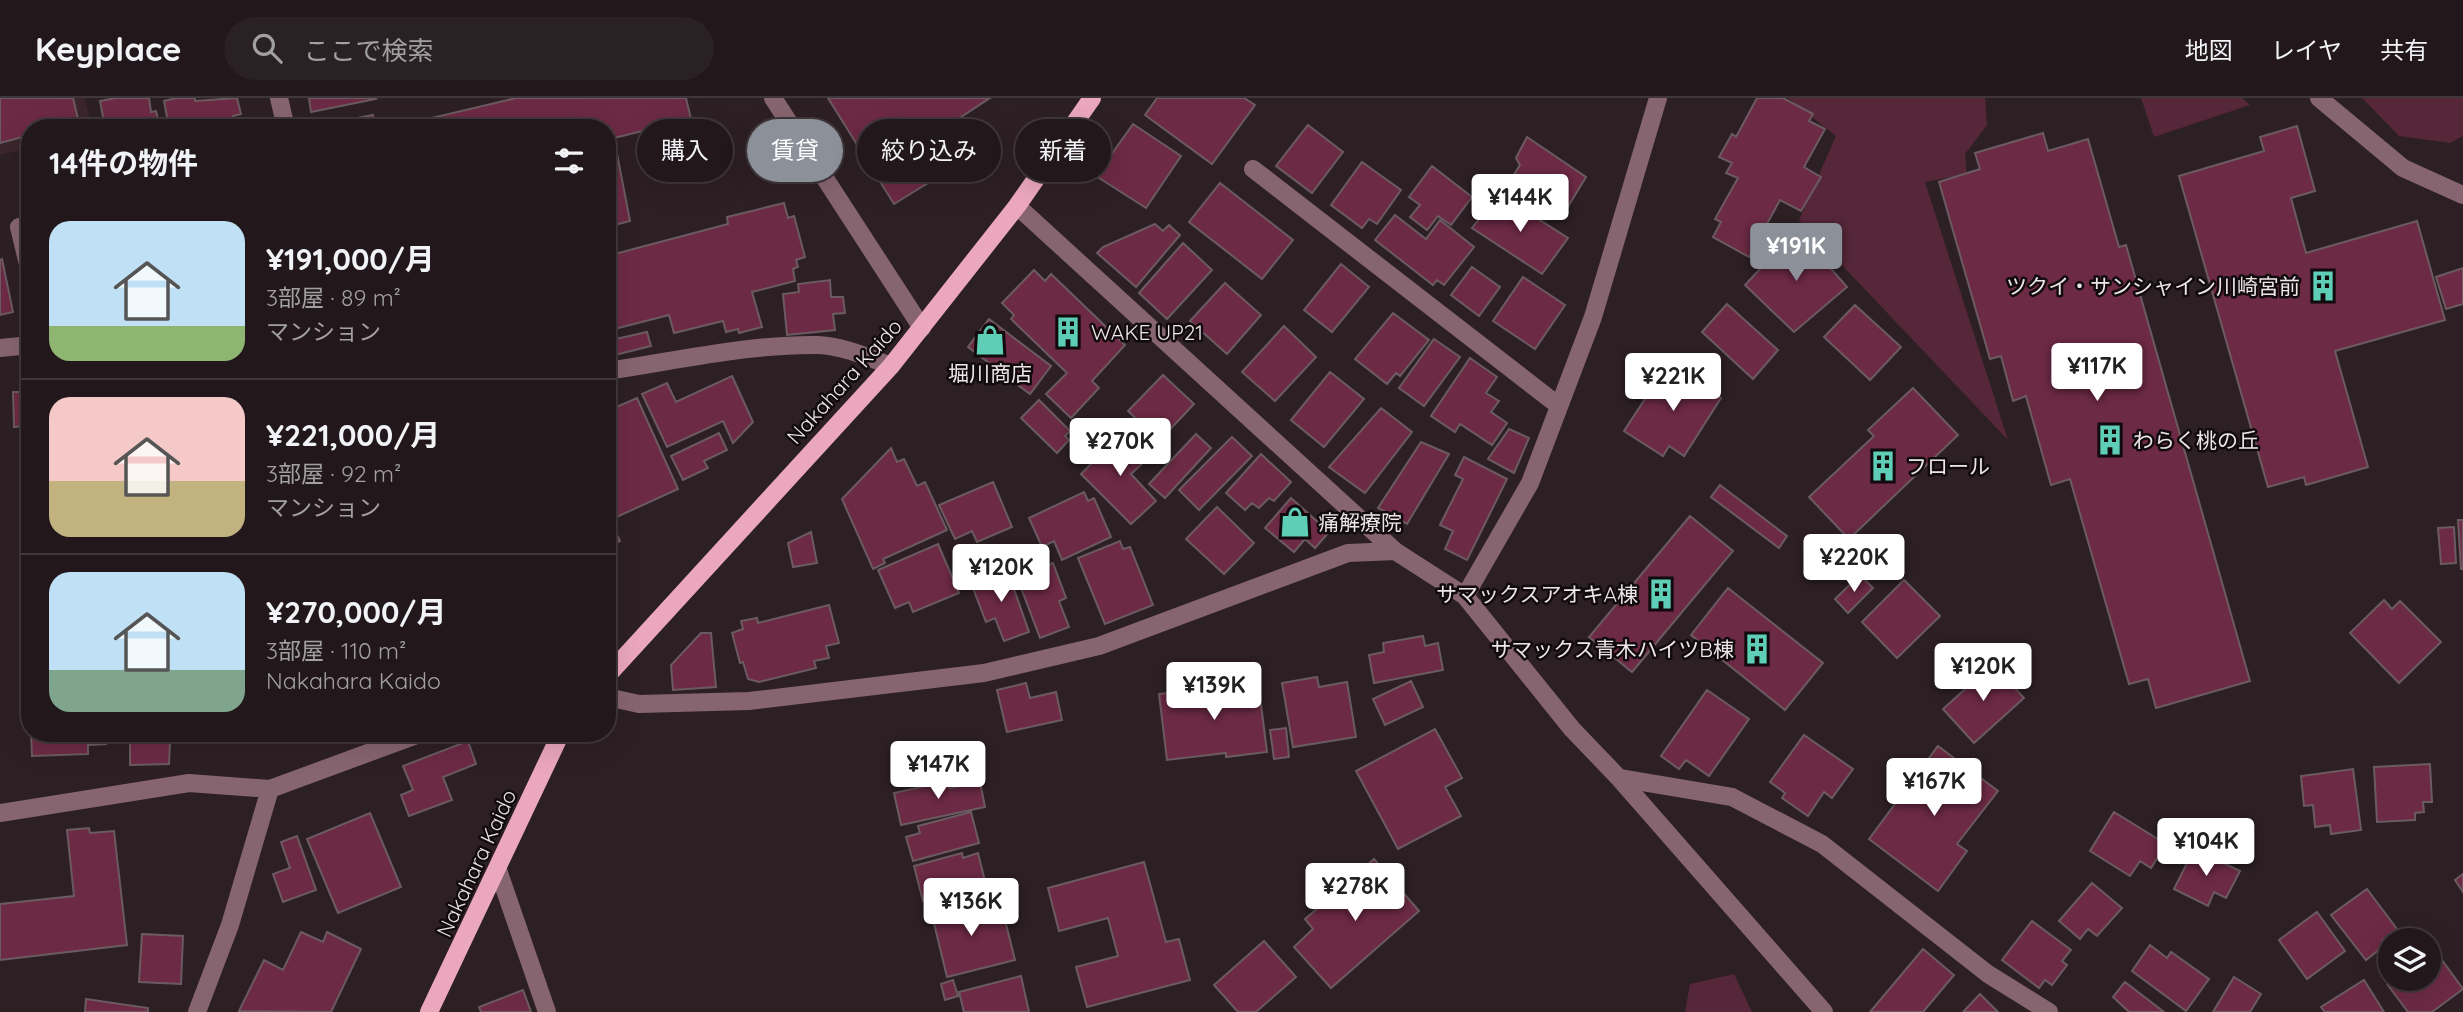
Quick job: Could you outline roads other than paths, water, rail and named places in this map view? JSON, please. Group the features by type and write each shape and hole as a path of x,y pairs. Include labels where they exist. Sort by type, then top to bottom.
{"main road":[{"name":"Nakahara Kaido","path":"616,666 891,366 1017,206 1092,98"},
{"name":"Nakahara Kaido","path":"429,1012 558,742"}],"street":[{"path":"279,98 284,119"},
{"path":"773,98 922,328"},
{"path":"1465,596 1530,483 1593,317 1658,98"},
{"path":"2319,98 2403,167 2463,195"},
{"path":"1253,169 1559,406"},
{"path":"1017,206 1395,551 1465,596 1572,729 1619,778 1824,1012"},
{"path":"19,227 21,235"},
{"path":"616,370 728,353 819,345 854,352 891,366"},
{"path":"0,348 21,346"},
{"path":"616,699 639,704 749,701 984,673 1099,646 1348,554 1395,551"},
{"path":"0,813 189,783 270,789 385,742"},
{"path":"1619,778 1732,797 1822,844 1988,974 2049,1012"},
{"path":"197,1012 229,925 270,789"},
{"path":"498,870 547,1012"}],"place":[{"name":"ツクイ・サンシャイン川崎宮前","path":"2323,286"},
{"name":"WAKE UP21","path":"1068,332"},
{"name":"堀川商店","path":"990,340"},
{"name":"わらく桃の丘","path":"2110,440"},
{"name":"フロール","path":"1883,466"},
{"name":"痛解療院","path":"1295,522"},
{"name":"サマックスアオキA棟","path":"1661,594"},
{"name":"サマックス青木ハイツB棟","path":"1757,649"}]}
